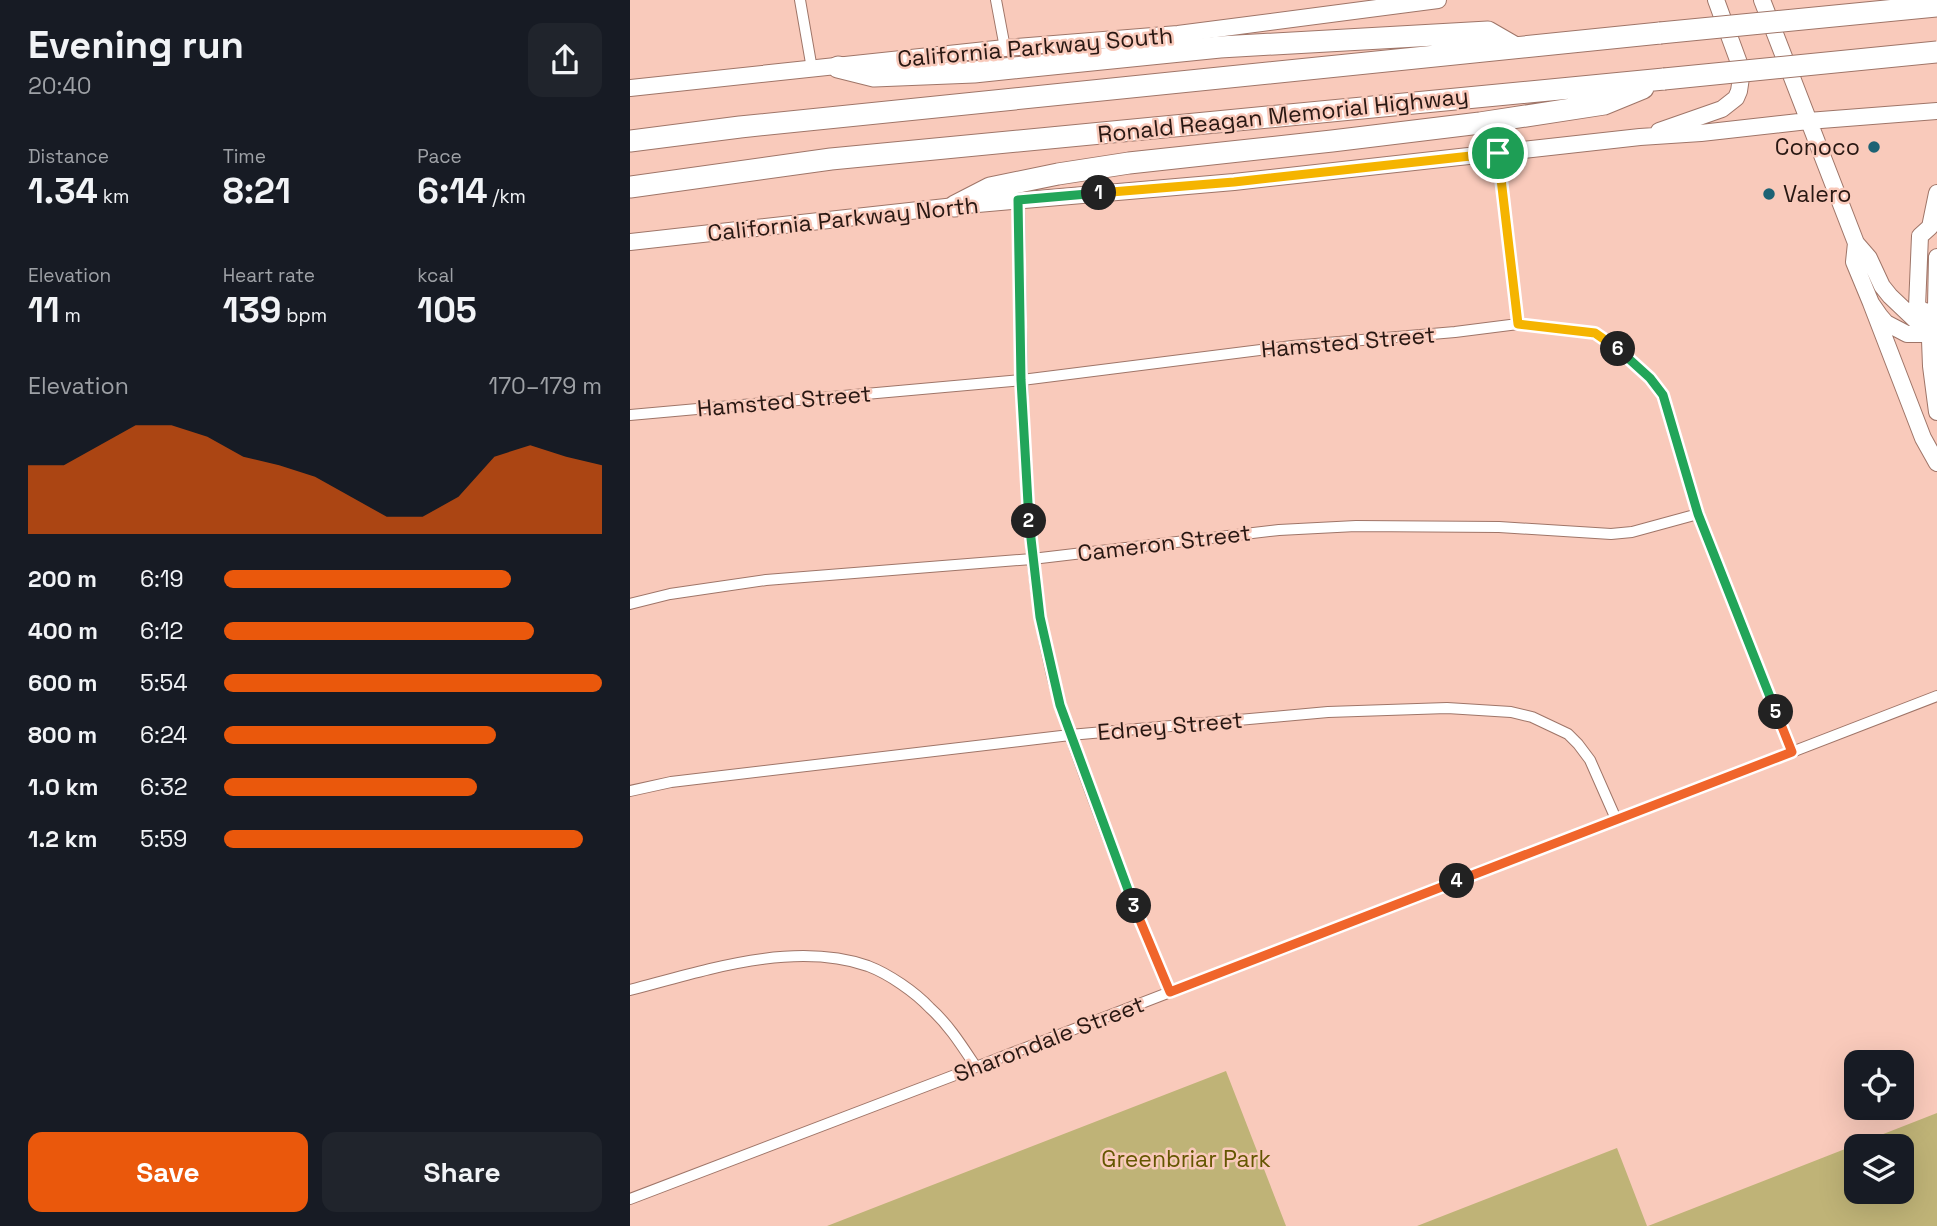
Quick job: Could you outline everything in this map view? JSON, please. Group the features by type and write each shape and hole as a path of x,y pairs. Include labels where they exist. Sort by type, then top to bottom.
{"highway":[{"name":"Ronald Reagan Memorial Highway","path":"630,141 740,127 1514,47 1937,6"},
{"path":"838,67 874,76 974,72 1220,47 1488,32 1514,47"},
{"name":"Ronald Reagan Memorial Highway","path":"630,187 831,159 1937,52"},
{"path":"955,206 990,188 1070,172 1129,163 1416,132 1604,104 1664,79"}],"main road":[{"name":"California Parkway South","path":"630,88 1005,48 1178,34 1438,0"},
{"path":"1640,137 1722,109 1736,98 1742,71 1716,0"},
{"path":"1762,0 1856,243 1869,258 1882,286 1890,296 1930,334"},
{"name":"California Parkway North","path":"630,242 955,206 1234,182 1640,137 1937,111"},
{"path":"1929,314 1917,307 1920,236 1934,233 1937,193"},
{"path":"1856,243 1854,262 1923,438 1937,463"},
{"path":"1937,257 1936,306 1929,314 1931,366 1937,412"},
{"path":"1871,303 1886,323 1897,330 1907,334 1930,334"}],"street":[{"path":"800,0 812,69"},
{"path":"996,0 1005,48"},
{"path":"1498,153 1518,324"},
{"path":"1018,200 1026,491 1040,617 1051,673 1070,735 1120,872 1170,992"},
{"name":"Hamsted Street","path":"630,415 1021,380 1292,346 1518,324 1595,333 1628,357 1663,395 1698,514 1792,752"},
{"name":"Cameron Street","path":"630,604 670,594 766,580 1032,559 1279,530 1356,526 1499,527 1611,534 1632,532 1698,514"},
{"name":"Sharondale Street","path":"630,1199 1937,696"},
{"name":"Edney Street","path":"630,791 671,782 1070,735 1328,712 1447,708 1511,712 1532,717 1567,734 1590,760 1616,819"},
{"path":"630,990 718,967 765,959 838,959 869,967 908,988 949,1027 976,1067"}],"green space":[{"name":"Greenbriar Park","path":"1226,1071 1286,1226 827,1226"},
{"path":"1937,1113 1937,1226 1648,1226 1844,1149 1844,1204 1914,1204 1914,1134 1883,1134"},
{"path":"1617,1148 1647,1226 1417,1226"}],"place":[{"name":"Conoco","path":"1874,147"},
{"name":"Valero","path":"1769,194"}],"route":[{"path":"1498,153 1518,324 1595,333 1628,357 1663,395 1698,514 1792,752 1170,992 1120,872 1070,735 1051,673 1040,617 1026,491 1018,200 1234,182 1498,153"}]}
